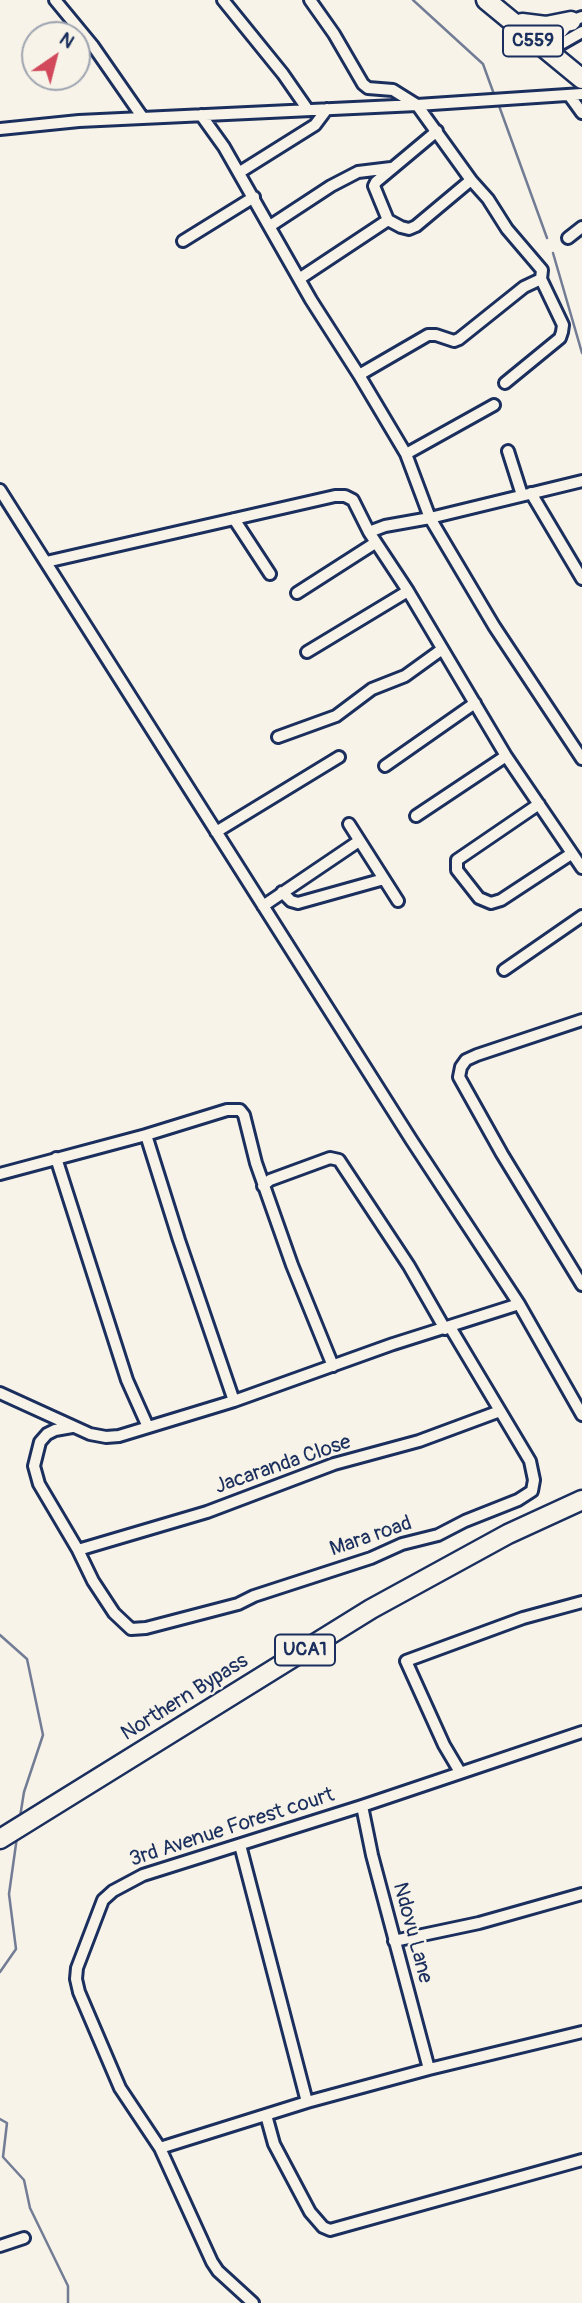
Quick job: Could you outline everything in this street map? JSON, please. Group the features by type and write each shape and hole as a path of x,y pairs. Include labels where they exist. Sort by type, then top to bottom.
{"main road":[{"name":"C559","path":"488,0 523,23 582,69"},
{"name":"C559","path":"488,0 582,79"},
{"path":"523,23 545,26 578,23"},
{"name":"Northern Bypass","path":"3,1837 395,1596 509,1534 582,1500"}],"street":[{"path":"55,0 93,46 143,118"},
{"path":"223,0 283,74 308,110"},
{"path":"310,0 334,34 363,84 368,88 393,90 416,105 488,199 507,229 542,270 541,279 563,325 562,332 560,338 505,383"},
{"path":"552,46 578,23"},
{"path":"0,129 143,118 582,94"},
{"path":"569,95 582,113"},
{"path":"240,172 316,125 327,109"},
{"path":"201,115 240,172 299,279 406,454 430,518 494,626 582,760"},
{"path":"437,131 379,178 374,186 388,220 409,229 416,226 471,180"},
{"path":"270,226 331,186 358,172 391,168"},
{"path":"183,240 254,197"},
{"path":"299,279 388,220"},
{"path":"568,238 582,227"},
{"path":"359,375 428,335 454,341 459,339 524,287 541,279"},
{"path":"406,454 494,405"},
{"path":"508,452 527,494 582,579"},
{"path":"297,593 385,526 430,518 582,481"},
{"path":"0,492 412,1141 519,1304 582,1415"},
{"path":"46,562 335,496 354,500 372,537 408,591 506,756 582,868"},
{"path":"234,519 270,574"},
{"path":"307,652 408,591"},
{"path":"278,737 336,716 364,694 405,676 441,650"},
{"path":"385,766 475,703"},
{"path":"416,816 506,756"},
{"path":"216,832 339,757"},
{"path":"539,804 457,860 457,870 479,898 492,903 501,900 571,854"},
{"path":"349,824 398,901"},
{"path":"263,906 359,841"},
{"path":"282,892 291,901 298,903 384,879"},
{"path":"504,971 582,916"},
{"path":"582,1020 466,1060 459,1077 502,1154 582,1285"},
{"path":"0,1174 227,1110 240,1110 244,1115 263,1186 333,1366"},
{"path":"146,1135 178,1240 234,1401"},
{"path":"55,1158 127,1380 148,1427"},
{"name":"Mara road","path":"78,1550 93,1581 121,1622 131,1629 146,1628 237,1604 262,1593 371,1558 402,1544 438,1535 532,1491 534,1480 530,1461 340,1160 330,1158 270,1180 263,1186"},
{"path":"0,1393 72,1427 106,1437 119,1436 234,1401 484,1313 519,1304"},
{"name":"Jacaranda Close","path":"78,1550 207,1512 334,1464 419,1441 499,1411"},
{"path":"72,1427 55,1430 42,1439 36,1450 34,1465 39,1484 78,1550"},
{"path":"460,1772 444,1745 406,1661 523,1618 582,1602"},
{"name":"3rd Avenue Forest court","path":"253,2303 218,2271 212,2262 160,2148 120,2088 79,1992 77,1968 103,1900 113,1891 143,1875 362,1806 582,1732"},
{"name":"Ndovu Lane","path":"362,1806 394,1941 429,2069"},
{"path":"240,1845 307,2102"},
{"path":"394,1941 479,1923 582,1894"},
{"path":"160,2148 307,2102 429,2069 582,2034"},
{"path":"266,2115 274,2144 310,2212 323,2227 330,2230 582,2160"},
{"path":"0,2246 24,2238"}],"waterway":[{"path":"413,0 483,64 495,97"},
{"path":"498,103 547,238"},
{"path":"553,253 582,353"},
{"path":"0,1635 27,1659 43,1735 24,1792 20,1817"},
{"path":"0,1972 16,1949 9,1894 17,1837"},
{"path":"0,2119 7,2123 3,2157 24,2180 30,2208 68,2286 68,2303"}]}
